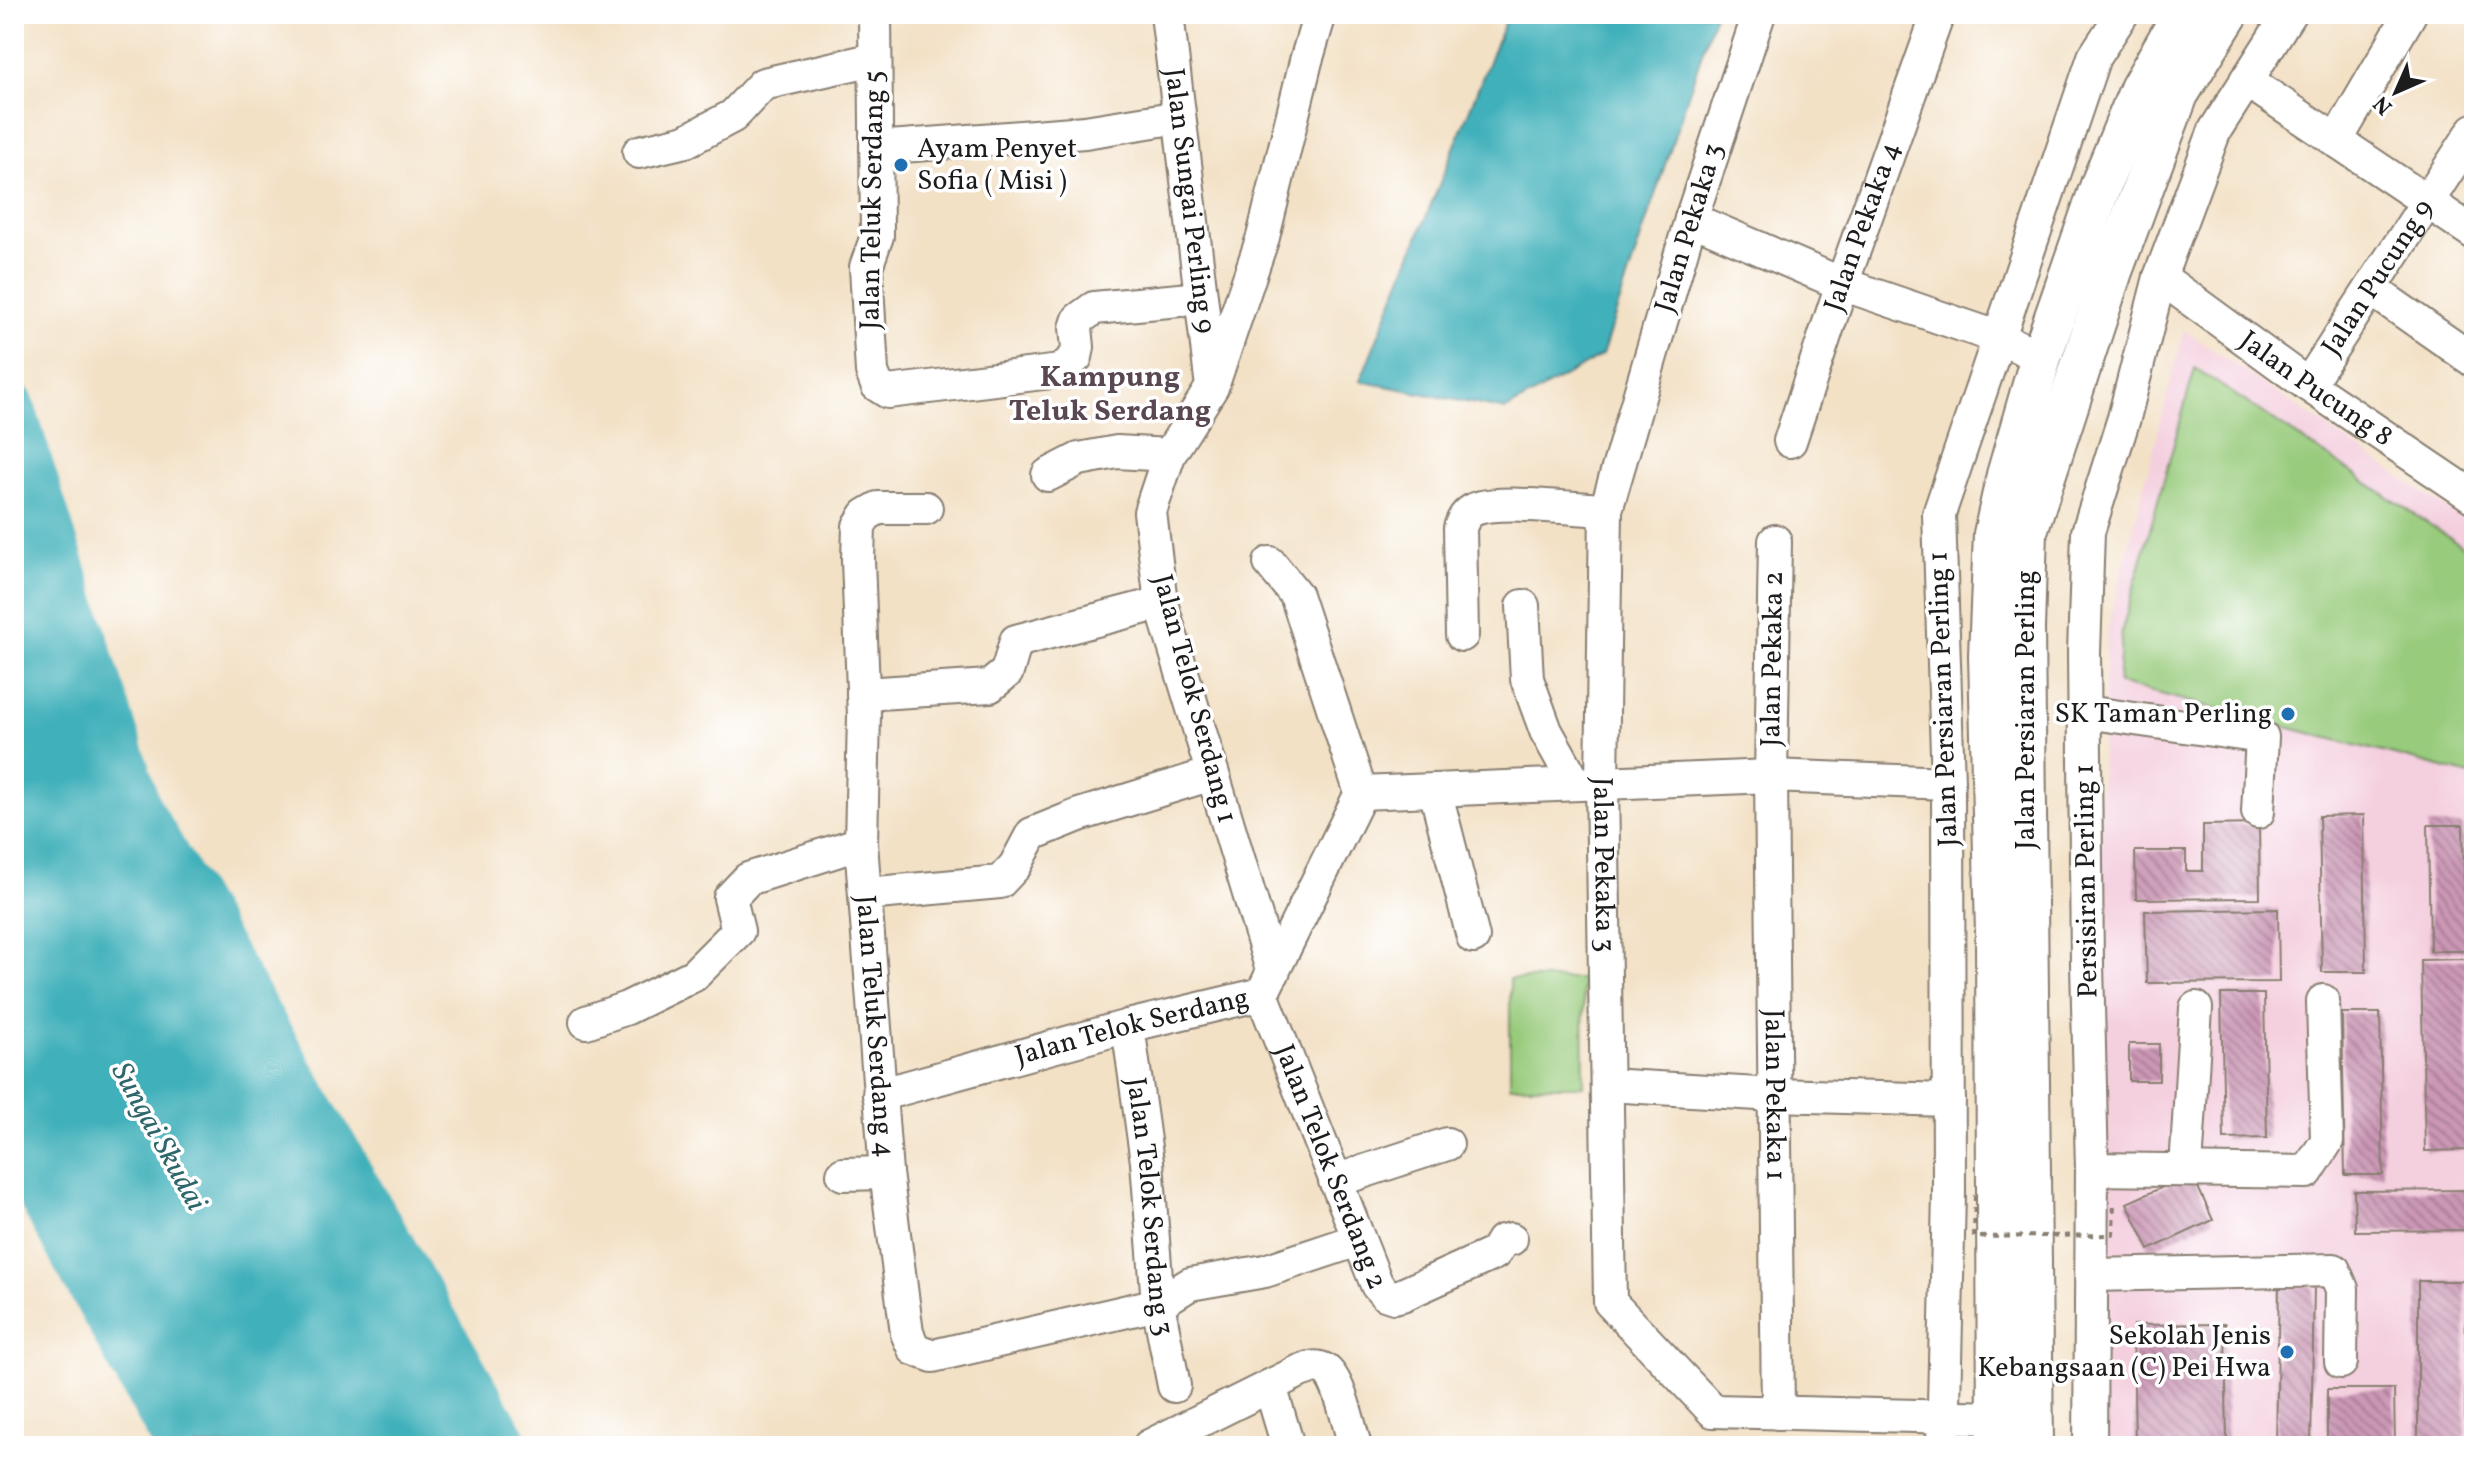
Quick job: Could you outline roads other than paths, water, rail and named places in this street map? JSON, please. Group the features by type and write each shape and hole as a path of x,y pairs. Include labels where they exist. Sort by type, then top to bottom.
{"main road":[{"name":"Jalan Persiaran Perling","path":"1998,1432 1996,949 1989,655 1994,534 2007,475 2041,357 2102,182 2140,89 2183,14"},
{"name":"Jalan Persiaran Perling","path":"2033,1446 2024,661 2027,531 2112,271 2178,94 2228,14"}],"street":[{"name":"Jalan Teluk Serdang 5","path":"875,14 877,236 866,267 872,372 877,385 888,392 1060,371 1076,357 1079,319 1094,308 1201,298"},
{"name":"Jalan Sungai Perling 9","path":"1167,14 1212,387"},
{"name":"Jalan Telok Serdang 1","path":"1268,984 1212,774 1161,603 1150,512 1169,455 1212,387 1263,237 1320,14"},
{"name":"Jalan Pekaka 3","path":"1759,14 1691,219 1606,510 1589,783 1607,1085 1610,1302 1713,1411 1778,1413 1943,1431 1998,1432"},
{"name":"Jalan Pekaka 4","path":"1790,441 1938,14"},
{"name":"Jalan Persiaran Perling 1","path":"1943,1431 1949,1100 1948,783 1939,514 2094,57 2122,14"},
{"path":"2160,277 2215,130 2289,14"},
{"path":"2336,141 2410,14"},
{"path":"639,152 686,141 733,116 763,84 819,74 875,59"},
{"path":"2246,80 2474,233"},
{"path":"876,148 1075,133 1179,117"},
{"name":"Jalan Pucung 9","path":"2308,385 2474,130"},
{"path":"1691,219 1842,284 1997,337 2041,357"},
{"name":"Jalan Pucung 8","path":"2160,277 2308,385 2474,497"},
{"name":"Persisiran Perling 1","path":"2090,1446 2092,1169 2085,712 2088,532 2124,418 2160,277"},
{"path":"2371,289 2474,361"},
{"path":"1048,475 1079,459 1117,452 1169,455"},
{"path":"1462,635 1460,528 1464,517 1473,510 1502,506 1606,510"},
{"name":"Jalan Teluk Serdang 4","path":"926,508 878,508 866,515 859,526 858,560 863,694 861,843 886,1173 907,1333 914,1349 933,1356 1158,1304"},
{"name":"Jalan Pekaka 2","path":"1771,776 1775,541"},
{"path":"1270,563 1296,595 1361,793 1771,776 1948,783"},
{"path":"863,694 990,686 1007,672 1016,641 1161,603"},
{"path":"1523,606 1527,679 1546,731 1589,783"},
{"path":"2085,712 2262,737 2258,812"},
{"path":"866,894 1000,882 1015,866 1032,834 1079,815 1212,774"},
{"name":"Jalan Pekaka 1","path":"1771,776 1778,1413"},
{"path":"1435,790 1473,937"},
{"name":"Jalan Telok Serdang","path":"879,1095 1268,984 1361,793"},
{"path":"586,1022 627,1008 694,975 738,931 730,898 748,879 861,843"},
{"name":"Jalan Telok Serdang 2","path":"1268,984 1335,1181 1377,1285 1385,1294 1394,1297 1495,1253 1502,1241 1511,1239"},
{"path":"2092,1169 2307,1172 2327,1141 2323,1001"},
{"path":"2186,1168 2196,1008"},
{"name":"Jalan Telok Serdang 3","path":"1128,1026 1147,1162 1158,1304 1174,1386"},
{"path":"1607,1085 1775,1095 1949,1100"},
{"path":"1335,1181 1447,1144"},
{"path":"843,1174 886,1173"},
{"path":"1158,1304 1190,1284 1265,1271 1358,1240"},
{"path":"2092,1275 2334,1270 2342,1289 2341,1362"},
{"path":"1149,1446 1196,1435 1270,1386 1313,1367 1323,1369 1333,1377 1355,1446"},
{"path":"1270,1386 1288,1446"}],"water":[{"path":"1508,14 1715,14 1602,355 1506,410 1360,381"},
{"name":"Sungai Skudai","path":"14,403 141,806 511,1446 174,1446 14,1154"}],"waterway":[{"path":"14,403 141,806 511,1446"},
{"path":"14,1154 174,1446"}],"place":[{"name":"Ayam Penyet Sofia ( Misi )","path":"901,165"},
{"name":"SK Taman Perling","path":"2288,714"},
{"name":"Sekolah Jenis Kebangsaan (C) Pei Hwa","path":"2287,1352"}],"district":[{"name":"Kampung Teluk Serdang","path":"1110,395"}]}
